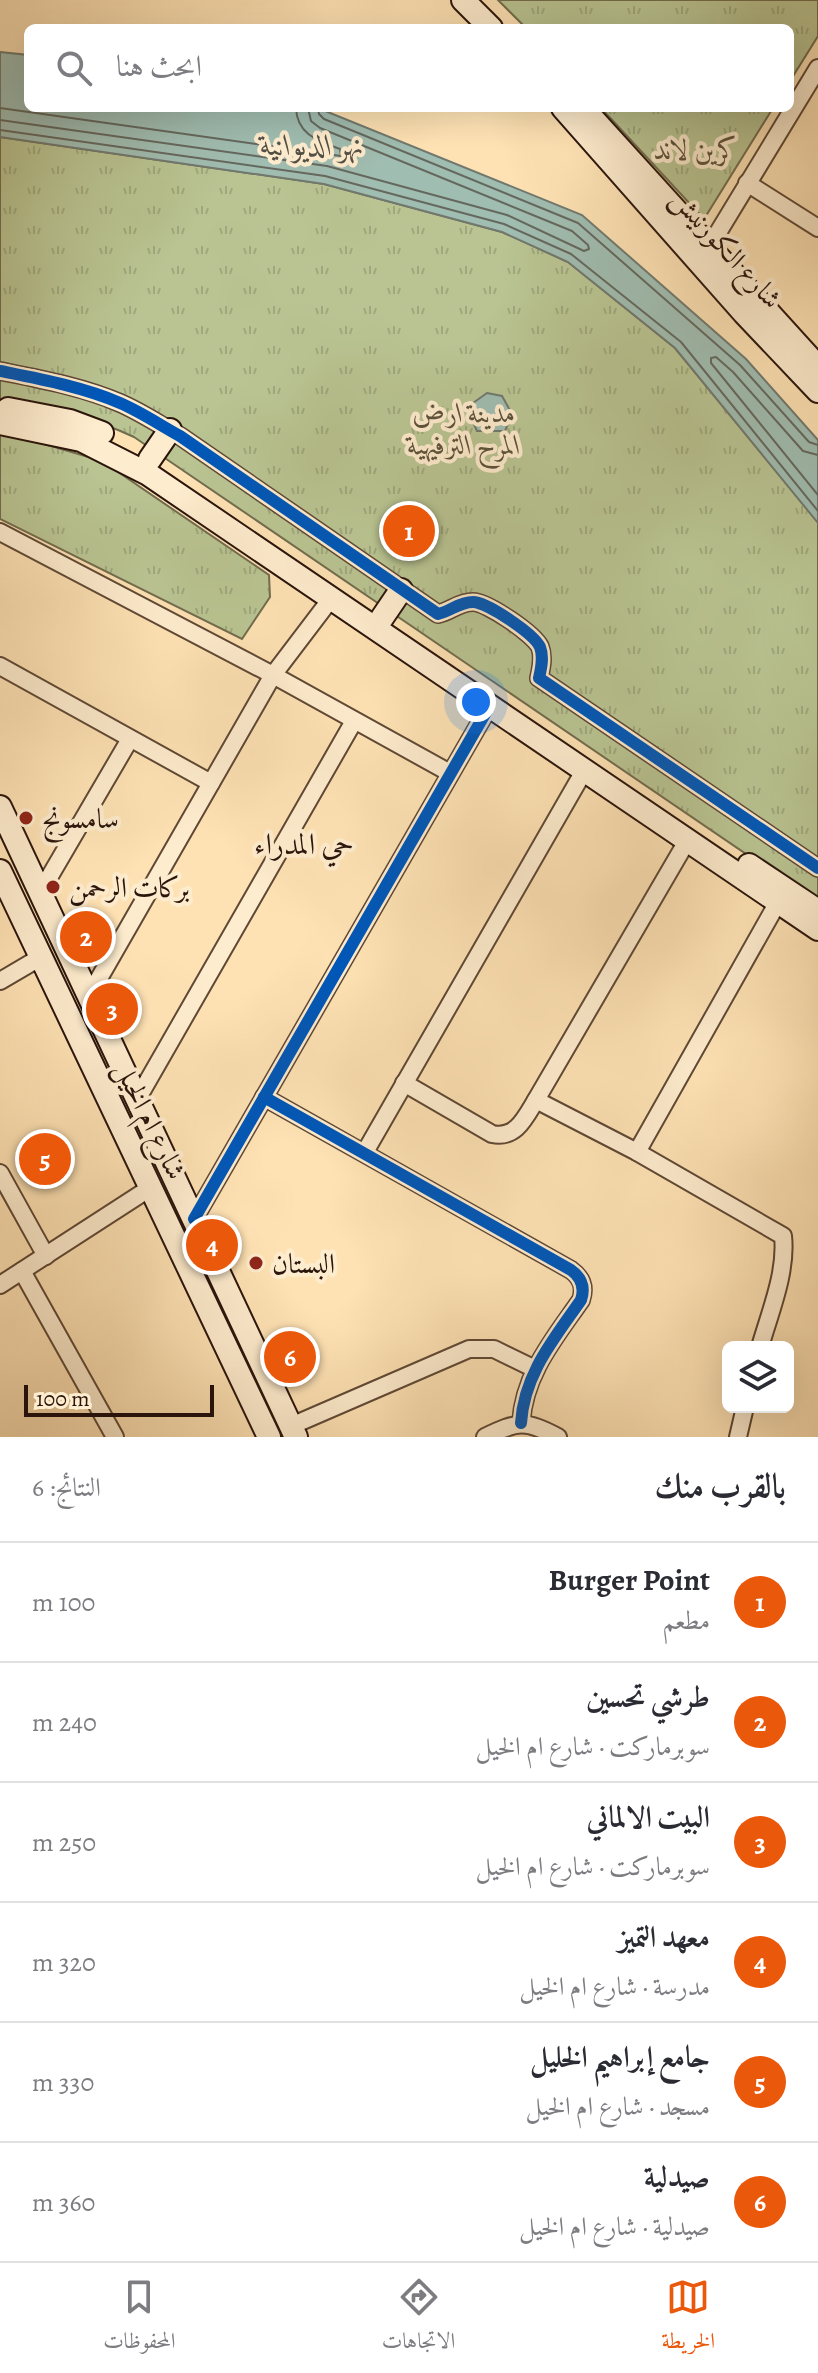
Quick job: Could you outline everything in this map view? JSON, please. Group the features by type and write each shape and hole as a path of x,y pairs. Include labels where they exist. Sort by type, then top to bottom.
{"main road":[{"path":"463,0 487,24"},
{"path":"483,0 505,24"},
{"name":"شارع الكورنيش","path":"567,112 704,255 818,367"},
{"name":"شارع الكورنيش","path":"586,112 818,391"},
{"path":"0,408 70,421 107,434 150,459 818,911"},
{"path":"0,423 81,440 128,462 818,929"},
{"path":"150,459 170,430"},
{"path":"382,618 401,590"},
{"name":"شارع ام الخيل","path":"0,807 294,1432"},
{"name":"شارع ام الخيل","path":"0,871 269,1437"}],"street":[{"path":"794,107 818,68"},
{"path":"704,255 791,112"},
{"path":"747,183 818,228"},
{"path":"0,371 119,402 170,430 438,614 469,602 492,609 534,638 541,649 539,678 818,868"},
{"path":"0,532 273,675 450,773"},
{"path":"89,996 273,675 330,600"},
{"path":"0,666 211,783"},
{"path":"194,1219 489,707"},
{"path":"138,1098 354,721"},
{"path":"40,893 130,739"},
{"path":"365,1152 584,771"},
{"path":"404,1083 498,1135 510,1133 520,1126 687,841"},
{"path":"637,1152 778,902"},
{"path":"0,981 41,957"},
{"path":"264,1097 365,1152 580,1278 583,1289 581,1300 535,1369 524,1398 521,1423"},
{"path":"536,1100 637,1152 783,1236 780,1275 762,1341"},
{"path":"0,1175 46,1256"},
{"path":"0,1285 150,1188"},
{"path":"22,1271 115,1437"},
{"path":"294,1432 469,1349 494,1349 535,1369"},
{"path":"738,1437 744,1413"},
{"path":"485,1437 506,1426 521,1423 536,1426 558,1437"}],"green space":[{"name":"كرين لاند","path":"498,0 818,0 818,36 794,75 794,24 522,24"},
{"name":"كرين لاند","path":"605,112 771,112 704,219"},
{"name":"مدينة ارض المرح الترفيهية","path":"0,137 324,184 502,232 568,262 675,348 818,522 818,903 134,437 85,419 0,400"},
{"path":"0,431 102,461 269,575 270,597 242,639 0,519"}],"water":[{"name":"نهر الديوانية","path":"0,52 24,55 24,112 328,112 582,215 746,359 818,440 818,523 675,348 568,262 502,232 324,184 0,137"},
{"path":"487,393 502,396 512,414 505,431 477,431 471,418 473,403"}],"cycle path":[{"path":"0,371 91,392 143,414 180,436 438,614 473,602 499,613 529,634 540,647 539,678 818,868"},
{"path":"194,1219 489,707"},
{"path":"264,1097 578,1276 583,1291 581,1300 534,1373 523,1405 521,1423"}],"place":[{"name":"Burger Point","path":"409,531"},
{"name":"سامسونج","path":"26,818"},
{"name":"بركات الرحمن","path":"53,887"},
{"name":"طرشي تحسين","path":"86,937"},
{"name":"البيت الالماني","path":"112,1009"},
{"name":"جامع إبراهيم الخليل","path":"45,1159"},
{"name":"معهد التميز","path":"212,1245"},
{"name":"البستان","path":"256,1263"},
{"name":"صيدلية","path":"290,1357"}],"district":[{"name":"حي المدراء","path":"304,844"}]}
